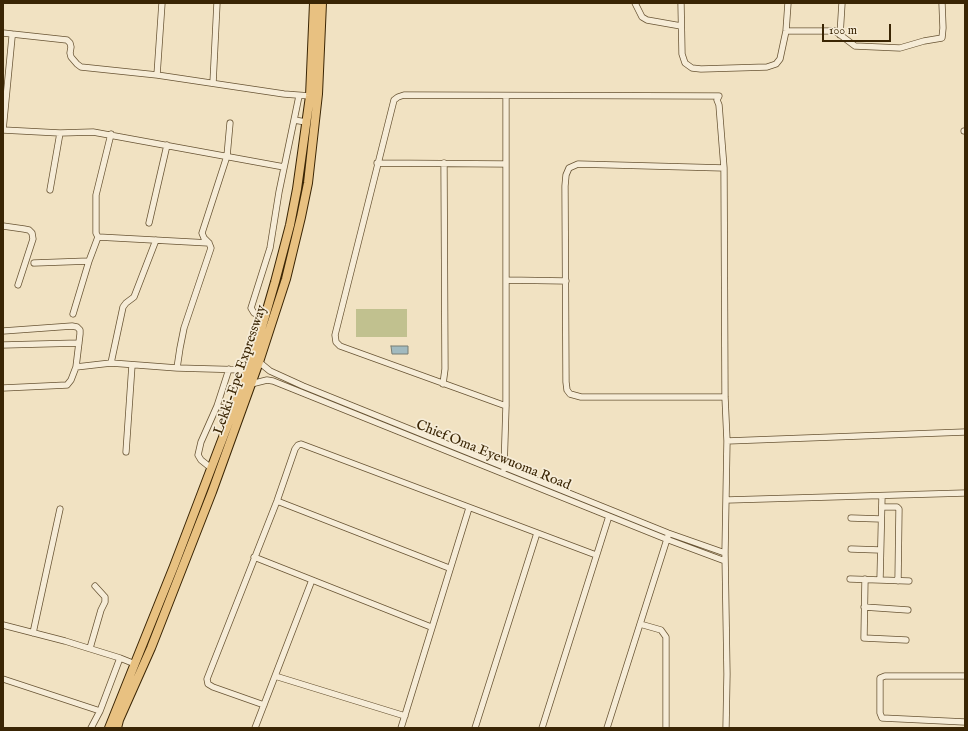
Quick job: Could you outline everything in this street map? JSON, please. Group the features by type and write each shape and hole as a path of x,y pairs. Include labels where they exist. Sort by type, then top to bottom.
{"highway":[{"name":"Lekki-Epe Expressway","path":"117,728 119,720 151,648 211,468 248,370 266,316 290,225 297,189 310,96 314,3"},
{"name":"Lekki-Epe Expressway","path":"109,728 182,555 212,492 260,362 286,280 308,183 318,94 322,3"}],"street":[{"path":"157,75 162,3"},
{"path":"213,83 217,3"},
{"path":"635,3 642,17 647,20 681,26"},
{"path":"681,3 682,54 685,63 692,68 767,67 776,64 780,58 786,31 788,3"},
{"path":"840,36 842,3"},
{"path":"786,31 835,31 854,46 900,48 924,41 942,38 942,3"},
{"path":"3,33 67,40 70,43 71,58 81,67 107,71 157,75 298,96 310,96"},
{"path":"12,34 3,130 60,133 93,132 111,134 284,167"},
{"path":"506,406 340,346 336,342 335,336 377,163 394,100 404,95 719,96 717,100 719,105 724,168 725,397 727,441 725,553 726,728"},
{"path":"266,316 254,313 251,308 270,248 298,96"},
{"path":"504,470 506,406 506,96"},
{"path":"294,120 306,122"},
{"path":"177,368 184,328 211,248 202,233 227,156 230,122"},
{"path":"50,190 60,133"},
{"path":"73,314 89,261 98,238 96,233 96,195 111,134"},
{"path":"149,223 167,145"},
{"path":"377,163 506,164"},
{"path":"443,384 445,369 444,163"},
{"path":"724,168 578,164 569,168 566,175 565,186 566,382 567,390 570,394 574,396 725,397"},
{"path":"3,226 29,230 32,233 32,239 18,285"},
{"path":"98,238 209,243"},
{"path":"111,362 123,307 134,297 156,240"},
{"path":"34,263 89,261"},
{"path":"506,280 566,281"},
{"path":"3,331 72,326 77,327 80,330 76,367 71,380 67,385 3,388"},
{"path":"3,345 79,343"},
{"path":"76,367 111,362 177,368 248,370"},
{"name":"Chief Oma Eyewuoma Road","path":"260,362 270,371 303,386 725,561"},
{"path":"126,452 132,365"},
{"path":"211,468 201,460 198,455 201,442 217,406 229,369"},
{"name":"Chief Oma Eyewuoma Road","path":"251,384 267,380 273,381 504,470 609,516 667,536 725,553"},
{"path":"217,406 233,411"},
{"path":"727,441 965,432"},
{"path":"264,705 213,687 208,684 207,679 277,501 295,449 298,445 301,444 596,555"},
{"path":"727,500 965,494"},
{"path":"880,580 882,496"},
{"path":"277,501 449,568"},
{"path":"882,507 897,507 899,509 898,581"},
{"path":"401,728 449,568 469,508"},
{"path":"33,633 60,509"},
{"path":"542,728 609,516"},
{"path":"852,518 882,519"},
{"path":"475,728 537,533"},
{"path":"607,728 667,536"},
{"path":"852,549 880,550"},
{"path":"254,557 431,627"},
{"path":"850,579 909,581"},
{"path":"865,579 864,638 906,640"},
{"path":"255,728 312,580"},
{"path":"90,648 101,610 105,602 105,597 96,586"},
{"path":"864,607 908,610"},
{"path":"640,624 662,630 666,637 666,728"},
{"path":"3,625 90,648 135,664"},
{"path":"91,728 100,711 120,658"},
{"path":"275,676 405,716"},
{"path":"965,676 884,676 880,678 880,713 882,718 965,722"},
{"path":"3,679 100,711"}],"green space":[{"path":"356,309 407,309 407,337 356,337"}],"water":[{"path":"391,346 408,346 408,354 392,354"}]}
